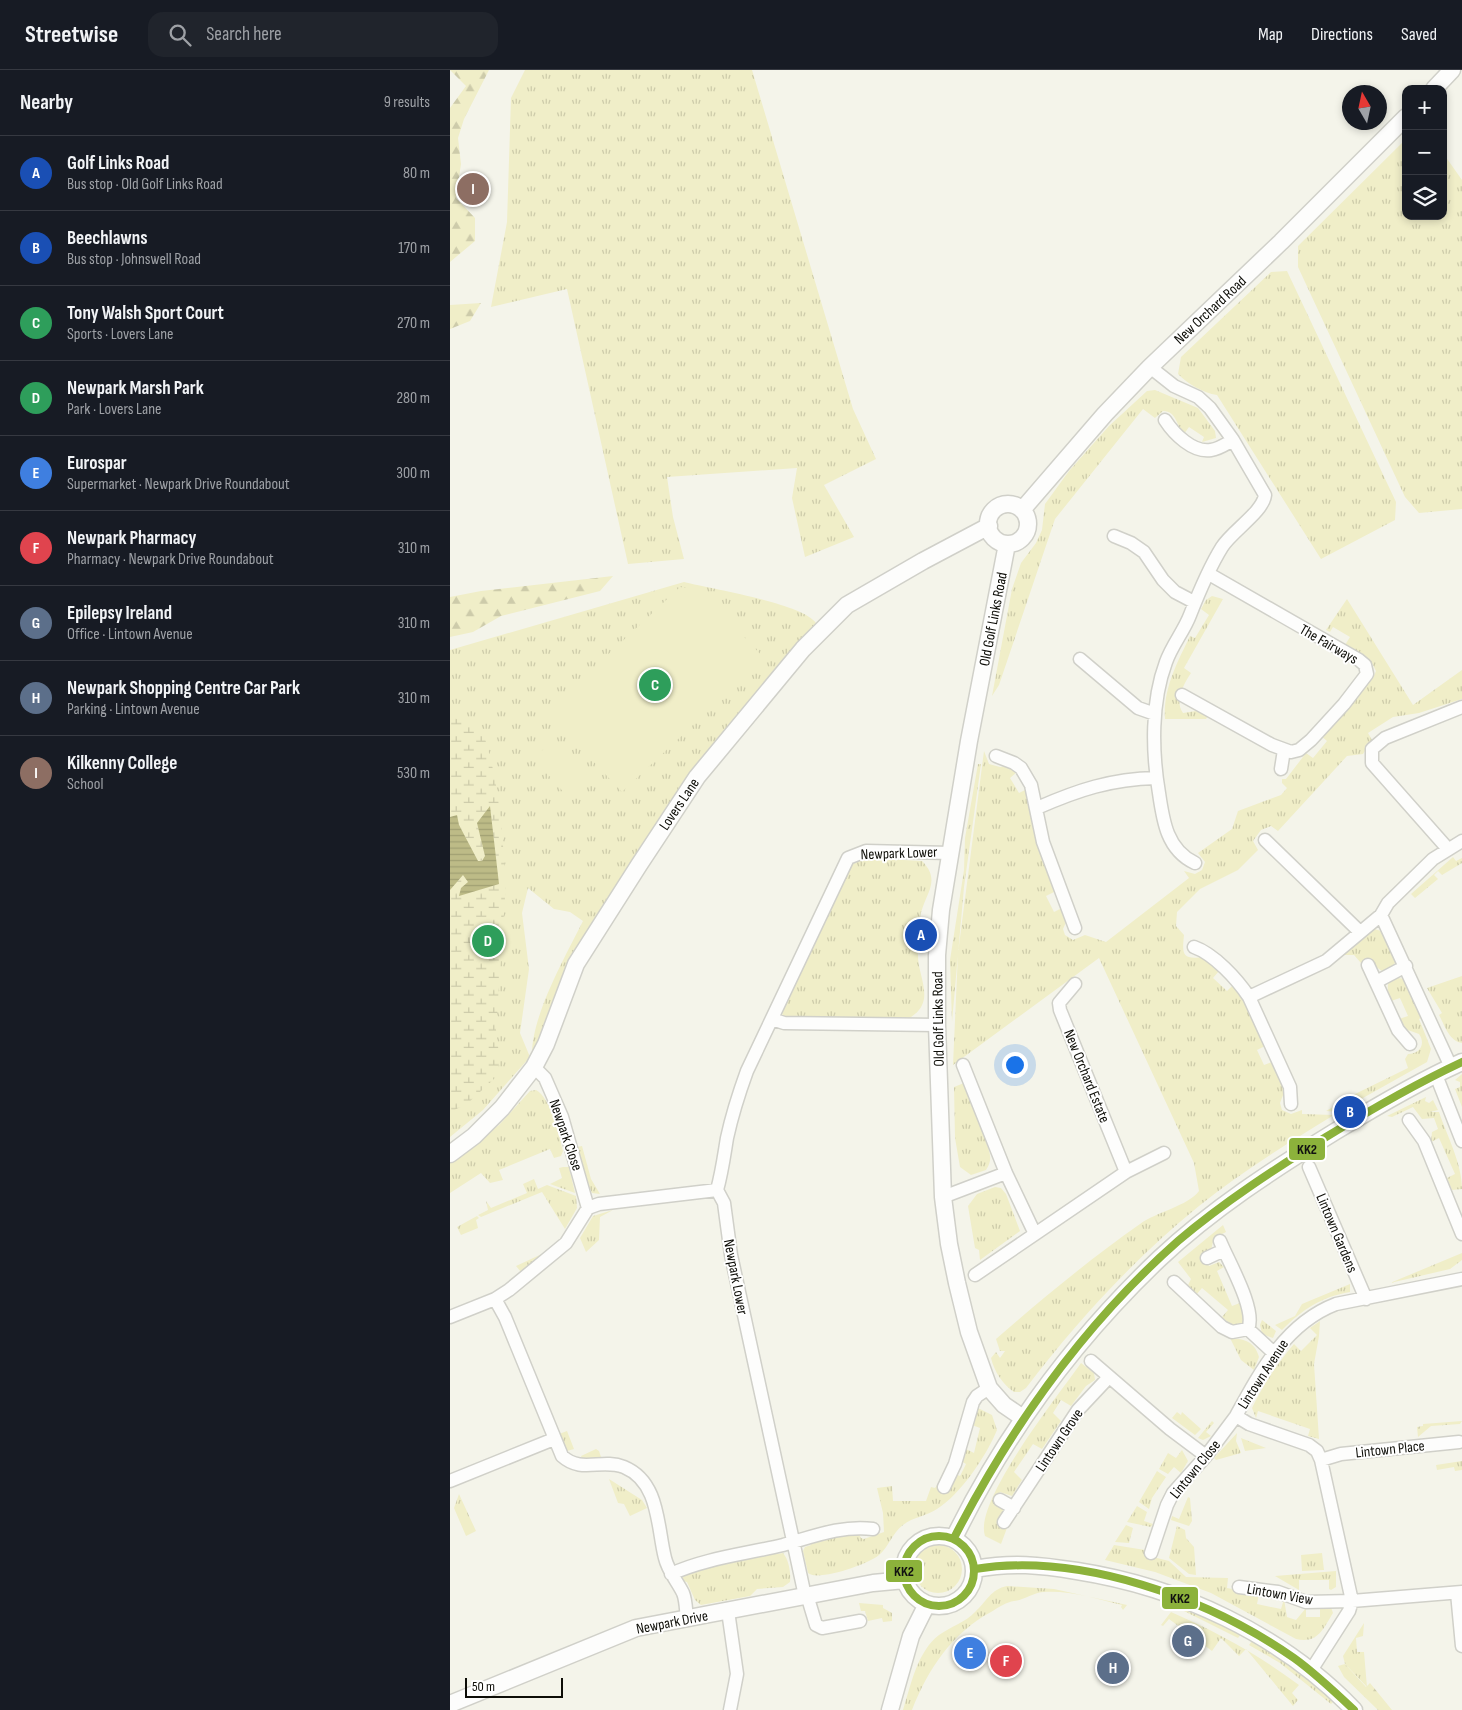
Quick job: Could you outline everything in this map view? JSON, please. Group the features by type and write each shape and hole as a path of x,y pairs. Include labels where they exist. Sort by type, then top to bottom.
{"street":[{"path":"1438,85 1452,70"},
{"name":"New Orchard Road","path":"1022,510 1105,414 1150,366 1282,242 1402,121"},
{"path":"1150,366 1174,386 1204,401 1233,440 1262,488 1264,501 1222,546 1194,602 1190,616 1165,663 1155,714 1156,778 1166,830 1174,847 1187,860 1195,863"},
{"path":"1165,420 1174,434 1201,450 1218,448 1233,440"},
{"path":"1012,505 1022,510 1028,521 1026,532 1018,542 1007,544 996,540 989,526 992,514 1000,506 1012,505"},
{"name":"Lovers Lane","path":"450,1154 474,1136 502,1108 534,1067 546,1044 576,964 628,882 696,777 797,656 847,605 923,561 989,526"},
{"path":"1114,536 1131,543 1144,552 1169,586 1194,602"},
{"name":"Old Golf Links Road","path":"1007,544 950,852 937,956 938,1024 943,1196 949,1244 957,1283 969,1332 989,1388 1004,1405 1023,1418"},
{"name":"The Fairways","path":"1209,574 1365,665 1368,671 1364,680 1311,740 1299,750 1284,750"},
{"path":"1080,659 1138,708 1155,714"},
{"path":"1182,695 1284,750 1281,769"},
{"path":"1448,849 1372,763 1372,750 1385,738 1462,707"},
{"path":"996,756 1005,758 1020,768 1031,785 1043,842 1060,892 1073,918 1075,928"},
{"path":"1037,808 1078,791 1108,782 1156,778"},
{"path":"1265,840 1360,932"},
{"path":"1249,997 1326,961 1381,914 1388,903 1433,859 1462,842"},
{"name":"Newpark Lower","path":"860,1621 822,1628 816,1625 806,1595 733,1264 724,1203 717,1190 724,1165 734,1107 747,1071 848,858 866,851 950,852"},
{"path":"954,1538 968,1510 1023,1418 1064,1363 1108,1312 1159,1260 1251,1185 1300,1152 1363,1114 1457,1064 1381,914"},
{"path":"1194,947 1207,953 1244,989 1249,997 1290,1086 1291,1104"},
{"path":"1368,965 1398,1030 1410,1044"},
{"path":"1376,982 1406,966"},
{"name":"New Orchard Estate","path":"1076,984 1060,1003 1060,1010 1126,1172"},
{"path":"772,1020 784,1023 938,1024"},
{"path":"963,1065 1006,1173 1035,1234"},
{"name":"Newpark Close","path":"534,1067 545,1078 562,1117 588,1208"},
{"path":"1436,1075 1462,1141"},
{"path":"1409,1120 1424,1141 1456,1202 1462,1234"},
{"path":"975,1275 1126,1172 1164,1152"},
{"name":"Lintown Gardens","path":"1309,1167 1366,1299"},
{"path":"943,1196 1006,1173"},
{"path":"450,1317 495,1298 566,1243 588,1208 599,1204 717,1190"},
{"path":"1207,1258 1222,1245 1251,1315 1248,1330"},
{"name":"Lintown Avenue","path":"1321,1460 1317,1451 1309,1446 1248,1424 1236,1416 1259,1375 1286,1337 1303,1321 1321,1310 1336,1304 1462,1279"},
{"path":"1174,1282 1222,1327 1232,1332 1248,1330 1275,1354"},
{"path":"495,1298 505,1317 562,1456 573,1464 618,1465 626,1468 640,1480 652,1497 665,1560 684,1597 687,1619"},
{"path":"1091,1361 1170,1429 1206,1456"},
{"name":"Lintown Grove","path":"1004,1522 1078,1410 1109,1377"},
{"path":"944,1487 955,1464 972,1402 989,1388"},
{"name":"Lintown Close","path":"1151,1553 1167,1505 1173,1493 1206,1456 1236,1416"},
{"path":"450,1481 554,1439"},
{"name":"Lintown Place","path":"1321,1460 1341,1454 1459,1442"},
{"path":"1310,1672 1349,1611 1352,1601 1321,1460"},
{"path":"1000,1500 1014,1508"},
{"path":"671,1574 693,1565 793,1542 804,1537 857,1527 872,1528"},
{"path":"940,1535 954,1538 965,1546 972,1555 975,1570 972,1586 963,1598 953,1604 939,1607 927,1604 909,1590 905,1580 904,1566 908,1553 919,1542 940,1535"},
{"path":"975,1570 1018,1563 1098,1574 1148,1586 1198,1605 1251,1631 1310,1672 1354,1710"},
{"name":"Newpark Drive","path":"450,1704 613,1635 636,1628 806,1595 905,1580"},
{"name":"Lintown View","path":"1239,1587 1278,1592 1306,1602 1352,1601"},
{"path":"1352,1601 1459,1592 1462,1646"},
{"path":"890,1710 911,1636 927,1604"},
{"path":"728,1611 737,1674 730,1710"}],"green space":[{"path":"450,70 489,70 464,119 458,138 461,164 456,198 475,218 475,241 450,262 450,108 466,86"},
{"path":"525,70 752,70 853,409 876,459 824,485 854,537 805,557 792,498 797,468 667,477 673,517 684,559 628,564 567,289 491,307 507,222 511,98"},
{"path":"1402,143 1402,220 1447,220 1447,159 1462,180 1462,509 1419,513 1405,497 1298,267 1298,246"},
{"path":"1287,271 1396,502 1395,520 1321,559 1217,395 1196,387 1178,374 1181,357 1271,272"},
{"path":"481,303 470,321 450,329 450,305"},
{"path":"1155,390 1198,408 1215,431 1216,438 1202,442 1204,437 1189,427 1184,434 1171,413 1163,411 1155,418 1143,409 1055,519 999,685 992,696 1012,589 1021,563 1036,543 1042,530 1045,504 1069,471 1109,426 1147,391"},
{"path":"613,576 600,591 501,616 473,632 450,637 450,597 481,591"},
{"path":"684,582 775,603 793,609 816,623 799,647 723,733 532,1054 533,1039 543,1004 583,921 570,912 554,909 528,888 522,913 529,969 520,1033 530,1057 483,1110 450,1137 450,650"},
{"path":"680,587 700,590 764,658 622,792 547,712"},
{"path":"1212,596 1223,599 1184,668 1191,673 1181,692 1179,703 1183,713 1196,711 1208,716 1206,719 1165,719 1166,697 1172,676 1190,636 1195,638 1209,615 1201,609 1206,600"},
{"path":"1347,599 1413,705 1462,670 1462,699 1419,713 1393,717 1368,733 1372,740 1363,754 1347,756 1278,831 1271,826 1261,830 1253,841 1258,850 1238,870 1200,889 1177,912 1176,926 1184,935 1183,947 1185,955 1191,958 1204,957 1219,971 1213,978 1227,991 1233,985 1241,993 1265,1046 1257,1050 1264,1065 1272,1062 1285,1090 1280,1103 1282,1110 1291,1114 1302,1110 1302,1114 1334,1115 1282,1147 1215,1193 1175,1226 1107,1292 1065,1339 1026,1388 1020,1392 1014,1392 1003,1382 992,1363 991,1358 996,1352 1000,1358 1005,1351 1000,1351 996,1339 1121,1237 1147,1220 1187,1201 1199,1191 1194,1163 1099,958 953,1065 958,953 984,751 989,764 1000,767 1006,766 1017,772 1010,778 1019,793 1027,789 1036,841 1054,892 1046,896 1054,912 1062,908 1067,920 1063,929 1065,935 1073,940 1085,935 1106,942 1189,878 1184,871 1195,874 1202,870 1205,862 1198,853 1232,829 1238,811 1281,795 1287,788 1282,783 1282,779 1286,779 1306,753 1313,758 1327,741 1321,736 1373,678 1376,671 1371,661 1345,645 1350,637 1333,627 1330,632 1326,630"},
{"path":"450,716 482,730 495,781 505,869 497,870 490,807 477,823 485,856 483,861 478,862 459,825 457,815 450,817"},
{"path":"551,742 556,742 587,775 588,781 573,796 567,796 536,761 535,757"},
{"path":"978,764 981,764 964,887 952,1022 950,960 964,870 965,838"},
{"path":"1453,857 1456,861 1462,858 1462,863 1442,875 1438,871 1434,875 1438,879 1415,898 1411,894"},
{"path":"866,858 922,861 931,876 930,889 920,918 918,937 918,961 924,994 922,1006 908,1019 785,1019 782,1017 783,1008 850,865"},
{"path":"463,874 468,883 460,896 506,882 496,1030 500,1062 495,1078 467,1104 450,1112 450,890"},
{"path":"1374,929 1385,932 1395,957 1395,963 1391,968 1382,971 1376,967 1371,958 1361,963 1354,955 1343,955"},
{"path":"1462,976 1462,1043 1454,1039 1448,1032 1439,1015 1442,1013 1427,988"},
{"path":"1399,978 1404,979 1423,1017 1419,1019 1431,1049 1427,1062 1354,1103 1352,1101 1341,1107 1343,1110 1339,1112 1326,1111 1351,1096 1408,1068 1405,1059 1408,1054 1412,1054 1421,1048 1422,1041 1419,1034 1405,1029 1399,1019 1408,1016 1400,998 1391,1001 1388,989 1389,983"},
{"path":"1462,1074 1462,1107 1455,1089 1460,1087 1460,1082 1455,1080"},
{"path":"964,1083 988,1141 986,1142 990,1156 990,1163 986,1170 971,1175 960,1167 955,1138 954,1087"},
{"path":"536,1090 546,1101 554,1118 563,1151 561,1156 554,1158 550,1149 499,1170 503,1180 490,1183 481,1173 450,1193 450,1162 499,1125 530,1091"},
{"path":"1426,1097 1425,1101 1429,1103 1433,1100 1438,1110 1430,1112 1439,1112 1460,1169 1462,1189 1452,1190 1447,1178 1455,1174 1439,1138 1431,1142 1432,1132 1438,1129 1434,1118 1422,1119 1413,1107 1392,1117 1387,1116"},
{"path":"582,1146 591,1179 600,1194 592,1193 587,1183 577,1147"},
{"path":"569,1167 575,1193 550,1184 562,1178 559,1168"},
{"path":"534,1179 538,1189 547,1185 576,1196 577,1208 565,1229 542,1192 481,1217 478,1215 488,1210 486,1201 491,1208 527,1193 523,1184"},
{"path":"995,1187 1001,1188 1006,1194 1020,1231 980,1260 979,1250 975,1248 968,1206 977,1194"},
{"path":"613,1210 600,1217 599,1240 586,1252 580,1238 593,1216"},
{"path":"477,1216 479,1218 476,1220 478,1228 461,1235 457,1227"},
{"path":"1223,1225 1226,1232 1214,1238 1211,1250 1204,1255 1209,1266 1219,1262 1224,1267 1217,1271 1232,1306 1240,1303 1244,1312 1241,1327 1232,1326 1222,1317 1228,1310 1202,1288 1196,1295 1188,1285 1191,1279 1178,1262"},
{"path":"544,1253 521,1272 516,1266"},
{"path":"1462,1253 1462,1260 1450,1269 1390,1283"},
{"path":"1350,1284 1350,1292 1330,1297 1313,1305 1282,1330 1275,1325 1295,1316 1302,1304"},
{"path":"1262,1320 1276,1331 1273,1338 1262,1334 1260,1325"},
{"path":"1320,1321 1314,1364 1319,1439 1308,1436 1310,1429 1258,1411 1256,1418 1252,1408 1276,1367 1294,1344 1301,1351 1317,1335 1310,1328"},
{"path":"1230,1338 1245,1340 1255,1348 1259,1357 1254,1370 1241,1360"},
{"path":"1081,1363 1094,1373 1095,1380 1086,1386 1071,1406 1061,1400 1053,1413 1061,1421 1042,1449 1033,1444 1014,1472 1022,1480 1012,1496 1000,1492 994,1501 1004,1509 997,1521 1007,1528 1001,1544 985,1536 985,1520 992,1499 1005,1474 1038,1422"},
{"path":"978,1408 992,1415 997,1430 987,1451 972,1474 946,1503 903,1525 882,1552 873,1559 832,1574 813,1575 808,1573 803,1551 805,1547 811,1545 810,1541 858,1533 864,1539 884,1532 883,1513 877,1488 892,1486 893,1501 926,1501 931,1487 935,1488 937,1485 946,1491 956,1474 960,1476 966,1464 961,1461 966,1449 974,1453 980,1428 972,1425"},
{"path":"1177,1412 1181,1415 1182,1412 1201,1429 1195,1435 1172,1418"},
{"path":"1212,1421 1214,1423 1206,1432 1211,1436 1203,1440 1198,1438"},
{"path":"1462,1421 1460,1424 1431,1426 1418,1437 1417,1427 1423,1426 1423,1424"},
{"path":"567,1431 574,1449 567,1451 559,1434"},
{"path":"1237,1433 1236,1441 1241,1453 1216,1460 1214,1458"},
{"path":"1241,1438 1266,1448 1245,1451"},
{"path":"596,1449 601,1457 583,1461 581,1456"},
{"path":"1182,1450 1188,1461 1181,1473 1174,1467 1168,1474 1159,1469 1168,1453 1176,1458"},
{"path":"1462,1461 1462,1470 1455,1471 1454,1467 1437,1470 1436,1465"},
{"path":"1157,1471 1166,1477 1152,1498 1149,1509 1139,1502"},
{"path":"609,1479 642,1500 647,1508 630,1516 624,1504 618,1503"},
{"path":"459,1494 476,1531 466,1536 454,1508"},
{"path":"1188,1497 1190,1498 1192,1521 1189,1526 1171,1520 1172,1516 1179,1519"},
{"path":"1137,1506 1147,1512 1144,1521 1153,1524 1151,1527 1127,1522"},
{"path":"1126,1525 1133,1528 1129,1543 1115,1542"},
{"path":"1177,1526 1185,1530 1186,1538 1194,1547 1196,1575 1189,1574 1169,1558"},
{"path":"933,1545 943,1545 955,1552 962,1564 962,1574 955,1586 943,1593 933,1593 925,1589 918,1582 914,1574 914,1564 918,1556 925,1549"},
{"path":"1114,1545 1145,1550 1145,1555 1169,1561 1186,1577 1228,1578 1227,1588 1259,1594 1257,1604 1281,1609 1284,1599 1287,1617 1296,1620 1306,1608 1306,1617 1320,1617 1320,1608 1331,1607 1333,1613 1323,1630 1315,1637 1303,1640 1296,1639 1211,1593 1155,1572 1105,1560"},
{"path":"777,1551 778,1554 783,1553 785,1556 790,1571 790,1582 783,1587 757,1589 750,1596 701,1605 695,1600 687,1582 682,1581 684,1573"},
{"path":"1322,1553 1324,1570 1302,1571 1301,1555"},
{"path":"1336,1571 1336,1587 1331,1590 1329,1589 1329,1580 1299,1580 1299,1590 1275,1576"},
{"path":"1007,1586 1054,1589 1127,1605 1123,1610 1122,1605 1083,1596 1063,1592 1043,1592 997,1608 964,1630 953,1641 926,1680 912,1710 903,1710 920,1660 931,1642 939,1635 963,1622 993,1593"},
{"path":"859,1603 883,1605 883,1608 892,1613 892,1621 883,1622 882,1618 868,1621 865,1611 861,1611"},
{"path":"1169,1603 1179,1603 1241,1634 1238,1638 1182,1610 1166,1606"},
{"path":"1171,1612 1245,1650 1239,1656 1221,1638 1212,1651 1169,1619 1163,1626 1161,1625"},
{"path":"1364,1623 1363,1636 1356,1638 1357,1652 1364,1652 1367,1687 1345,1664 1343,1656"},
{"path":"1252,1641 1285,1661 1334,1701 1331,1704 1280,1663 1249,1645"},
{"path":"1247,1651 1299,1685 1292,1693 1298,1700 1293,1706"},
{"path":"1345,1664 1366,1687 1370,1683 1392,1710 1378,1710 1344,1677 1338,1666"}],"shaded area":[{"path":"490,806 499,884 459,896 461,888 468,882 463,875 450,890 450,817 457,815 459,825 478,861 482,861 485,856 477,823"}],"transit line":[{"name":"KK2","path":"954,1538 1000,1456 1052,1379 1111,1307 1178,1241 1232,1199 1326,1137 1376,1107 1462,1062"},
{"name":"KK2","path":"946,1536 959,1542 968,1551 972,1557 974,1571 972,1585 964,1596 953,1604 932,1606 925,1604 914,1596 906,1585 904,1564 906,1557 914,1546 925,1538 946,1536"},
{"name":"KK2","path":"975,1569 1015,1565 1057,1567 1099,1574 1142,1585 1183,1599 1223,1616 1260,1636 1294,1658 1354,1710"}],"place":[{"name":"Kilkenny College","path":"473,189"},
{"name":"Tony Walsh Sport Court","path":"655,685"},
{"name":"Golf Links Road","path":"921,935"},
{"name":"Newpark Marsh Park","path":"488,941"},
{"name":"Beechlawns","path":"1350,1112"},
{"name":"Epilepsy Ireland","path":"1188,1641"},
{"name":"Eurospar","path":"970,1653"},
{"name":"Newpark Pharmacy","path":"1006,1661"},
{"name":"Newpark Shopping Centre Car Park","path":"1113,1668"}]}
